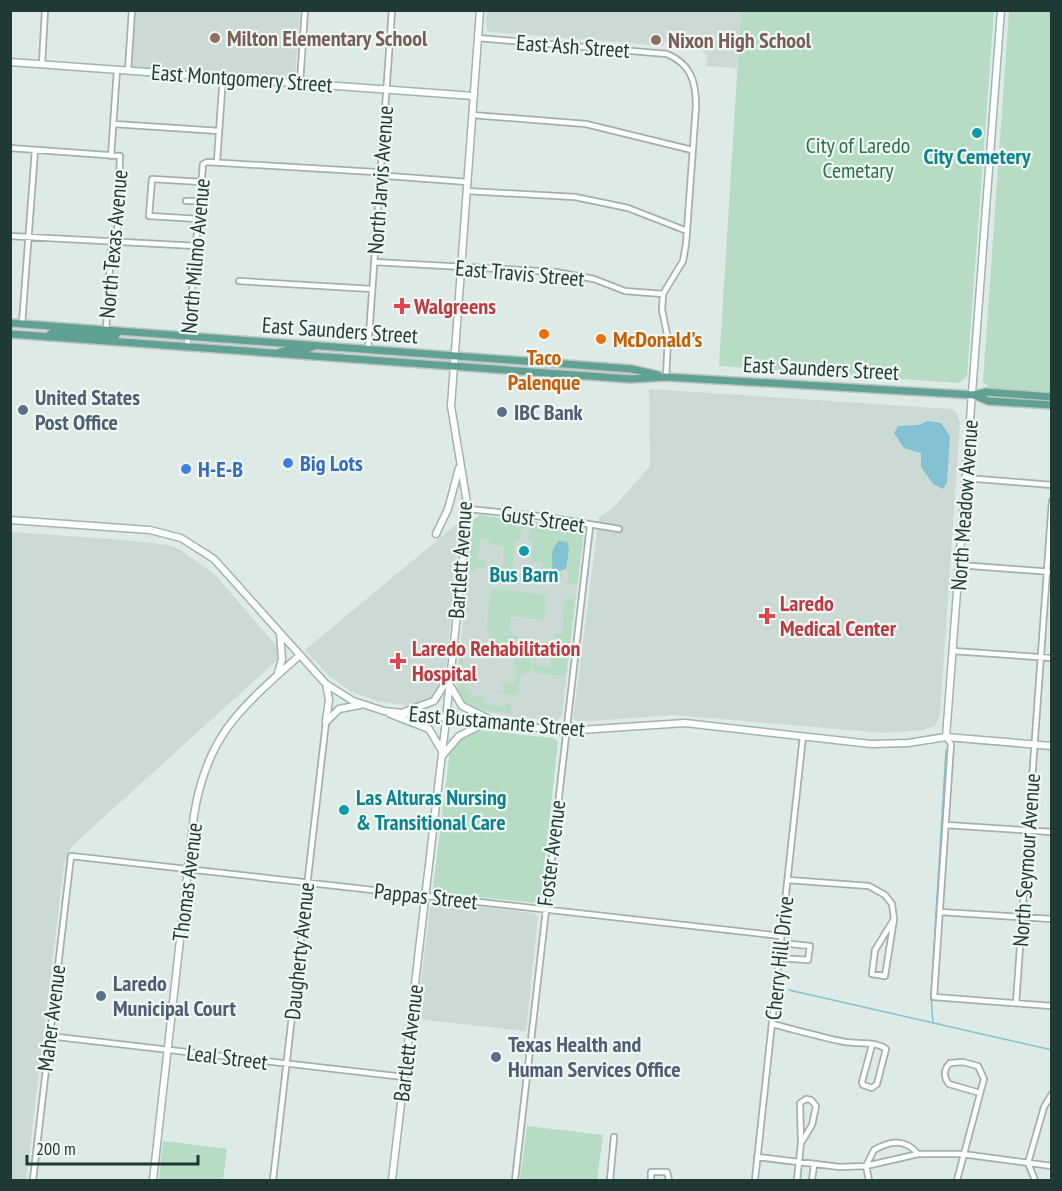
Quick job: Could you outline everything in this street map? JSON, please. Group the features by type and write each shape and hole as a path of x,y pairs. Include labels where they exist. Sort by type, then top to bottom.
{"main road":[{"name":"Bartlett Avenue","path":"392,1180 447,718 468,509 451,406 480,10"},
{"name":"North Meadow Avenue","path":"946,737 970,416 974,395 1001,10"},
{"name":"East Montgomery Street","path":"10,62 474,96"},
{"name":"East Saunders Street","path":"10,323 632,369 666,377"},
{"path":"46,337 53,332 103,336 124,332"},
{"name":"East Saunders Street","path":"10,334 630,379 666,377 974,395 986,392 1052,397"},
{"path":"277,354 283,350 306,351 314,346"},
{"name":"East Saunders Street","path":"974,395 988,401 1052,405"},
{"path":"436,534 448,509 459,464"},
{"name":"East Bustamante Street","path":"10,520 150,530 181,538 214,559 326,684 363,705 384,711 565,731 685,723 888,745 946,737 1052,746"},
{"path":"278,675 282,659 280,632"},
{"name":"Thomas Avenue","path":"153,1180 188,869 201,781 215,744 244,706 300,655"},
{"path":"399,713 434,701 451,673"},
{"path":"326,684 328,700 326,722"},
{"path":"450,685 462,706 498,724"},
{"path":"326,722 339,709 363,705"},
{"path":"384,711 429,729 442,754 459,736 487,722"}],"street":[{"path":"42,64 45,10"},
{"path":"128,70 132,10"},
{"path":"300,82 305,10"},
{"name":"North Jarvis Avenue","path":"368,350 393,10"},
{"name":"East Ash Street","path":"478,38 667,54 686,66 694,84 696,106 692,150"},
{"name":"North Texas Avenue","path":"106,331 114,243 118,225 120,156 111,156 117,70"},
{"path":"222,76 217,162 468,182"},
{"path":"472,115 586,124 692,150 683,261 663,294 662,310 668,339 666,377"},
{"path":"114,124 219,131"},
{"path":"10,148 111,156"},
{"path":"22,324 35,150"},
{"name":"North Milmo Avenue","path":"187,348 203,164 217,162"},
{"path":"199,219 149,216 152,180 202,182"},
{"path":"467,190 575,197 628,208 687,231"},
{"path":"186,201 200,201"},
{"path":"10,236 197,246"},
{"name":"East Travis Street","path":"374,262 556,272 594,279 625,291 663,294"},
{"path":"239,281 372,289"},
{"path":"965,478 1052,485"},
{"name":"North Seymour Avenue","path":"1016,1003 1040,657 1049,571 1052,501"},
{"name":"Gust Street","path":"468,509 546,517 619,529"},
{"name":"Foster Avenue","path":"515,1180 590,526"},
{"path":"959,565 1049,571"},
{"path":"953,651 1052,658"},
{"name":"Daugherty Avenue","path":"273,1180 326,722"},
{"name":"Cherry Hill Drive","path":"754,1180 803,736"},
{"name":"North Meadow Avenue","path":"946,737 951,744 934,997 1016,1003"},
{"path":"946,825 1052,832"},
{"name":"Pappas Street","path":"71,856 781,936"},
{"name":"Maher Avenue","path":"33,1180 71,856"},
{"path":"788,880 869,886 885,895 892,904 894,919 885,976 872,974 876,950 894,919"},
{"path":"939,912 1052,920"},
{"path":"779,958 808,960 810,946 781,943"},
{"path":"1016,1003 1052,1006"},
{"path":"772,1024 846,1042 872,1045 886,1049 877,1084 872,1088 863,1085 862,1082 872,1045"},
{"name":"Leal Street","path":"49,1036 404,1077"},
{"path":"957,1180 962,1154 980,1093 984,1079 978,1066 963,1062 950,1063 945,1074 949,1084 980,1093"},
{"path":"1035,1180 1028,1162 1050,1098"},
{"path":"797,1180 801,1143 800,1103 806,1099 811,1100 816,1106 812,1125 801,1143"},
{"path":"610,1180 614,1137"},
{"path":"869,1180 866,1166 874,1150 890,1143 901,1142 911,1146 918,1154"},
{"path":"757,1157 814,1165 866,1166 918,1154 962,1154 1052,1166"},
{"path":"812,1180 814,1165"},
{"path":"651,1180 651,1172 664,1170 669,1180"}],"shaded area":[{"name":"Milton Elementary School","path":"134,11 300,11 295,76 293,79 132,68"},
{"name":"Nixon High School","path":"487,11 741,11 737,68 706,66 707,56 697,45 664,42 663,46 490,32 486,28"},
{"name":"Laredo Medical Center","path":"649,389 953,409 960,422 940,715 936,725 924,730 883,733 674,715 579,722 573,719 599,517 612,509 650,466"},
{"path":"480,515 561,525 584,533 562,715 558,721 506,716 472,709 462,703 456,691 473,520"},
{"path":"458,523 460,526 445,677 435,698 411,706 377,701 352,692 329,676 305,650"},
{"path":"11,532 124,540 168,545 181,550 215,575 280,650 276,661 71,847 64,864 26,1180 11,1180"},
{"path":"437,902 533,913 538,917 526,1031 417,1019 430,907"}],"green space":[{"name":"City of Laredo Cemetary","path":"741,11 994,11 967,376 959,383 719,366"},
{"path":"1009,11 1051,11 1051,392 990,388 983,382"},
{"path":"480,515 523,522 521,540 515,539 512,572 487,569 488,565 503,566 504,546 489,544 490,539 481,538 477,559 486,561 485,568 475,567 474,574 468,571 473,521"},
{"path":"532,522 561,525 583,532 577,584 567,584 569,576 565,567 560,570 563,579 526,574 523,579 527,567 532,568 533,574 541,575 542,562 531,562 533,542 528,539"},
{"path":"491,588 547,595 544,620 511,616 509,631 517,634 504,633 496,627 486,633"},
{"path":"564,598 575,599 565,676 537,673 532,667 534,656 536,655 535,665 550,667 555,634 563,634"},
{"path":"496,628 501,633 517,636 516,646 509,645 508,652 494,645 491,637 487,635"},
{"path":"464,654 462,675 467,675 467,680 463,684 474,698 479,696 484,699 484,704 504,707 506,702 511,704 512,714 474,706 462,699 459,694 461,665 457,692 459,657"},
{"path":"522,654 532,655 530,672 521,675 518,693 512,695 498,693 498,689 501,693 505,691 502,686 508,682 515,683 517,671 514,664 516,659 522,660"},
{"path":"479,730 553,738 558,741 541,897 537,903 440,893 433,888 450,750 462,736"},
{"path":"527,1126 603,1135 597,1180 520,1180"},
{"path":"163,1141 227,1149 223,1180 159,1180"}],"water":[{"path":"928,421 941,423 950,436 947,482 943,489 933,484 921,467 921,453 904,448 894,433 898,426 918,425"},
{"path":"559,541 567,542 569,549 566,569 557,572 553,570 552,558 554,547"}],"waterway":[{"path":"933,1023 931,996 946,750"},
{"path":"789,990 1052,1050"}],"place":[{"name":"Milton Elementary School","path":"215,38"},
{"name":"Nixon High School","path":"656,40"},
{"name":"City Cemetery","path":"977,133"},
{"name":"Walgreens","path":"402,306"},
{"name":"Taco Palenque","path":"544,334"},
{"name":"McDonald's","path":"601,339"},
{"name":"United States Post Office","path":"23,410"},
{"name":"IBC Bank","path":"502,412"},
{"name":"Big Lots","path":"288,463"},
{"name":"H-E-B","path":"186,469"},
{"name":"Bus Barn","path":"524,551"},
{"name":"Laredo Medical Center","path":"767,616"},
{"name":"Laredo Rehabilitation Hospital","path":"398,661"},
{"name":"Las Alturas Nursing & Transitional Care","path":"344,810"},
{"name":"Laredo Municipal Court","path":"101,996"},
{"name":"Texas Health and Human Services Office","path":"496,1057"}]}
